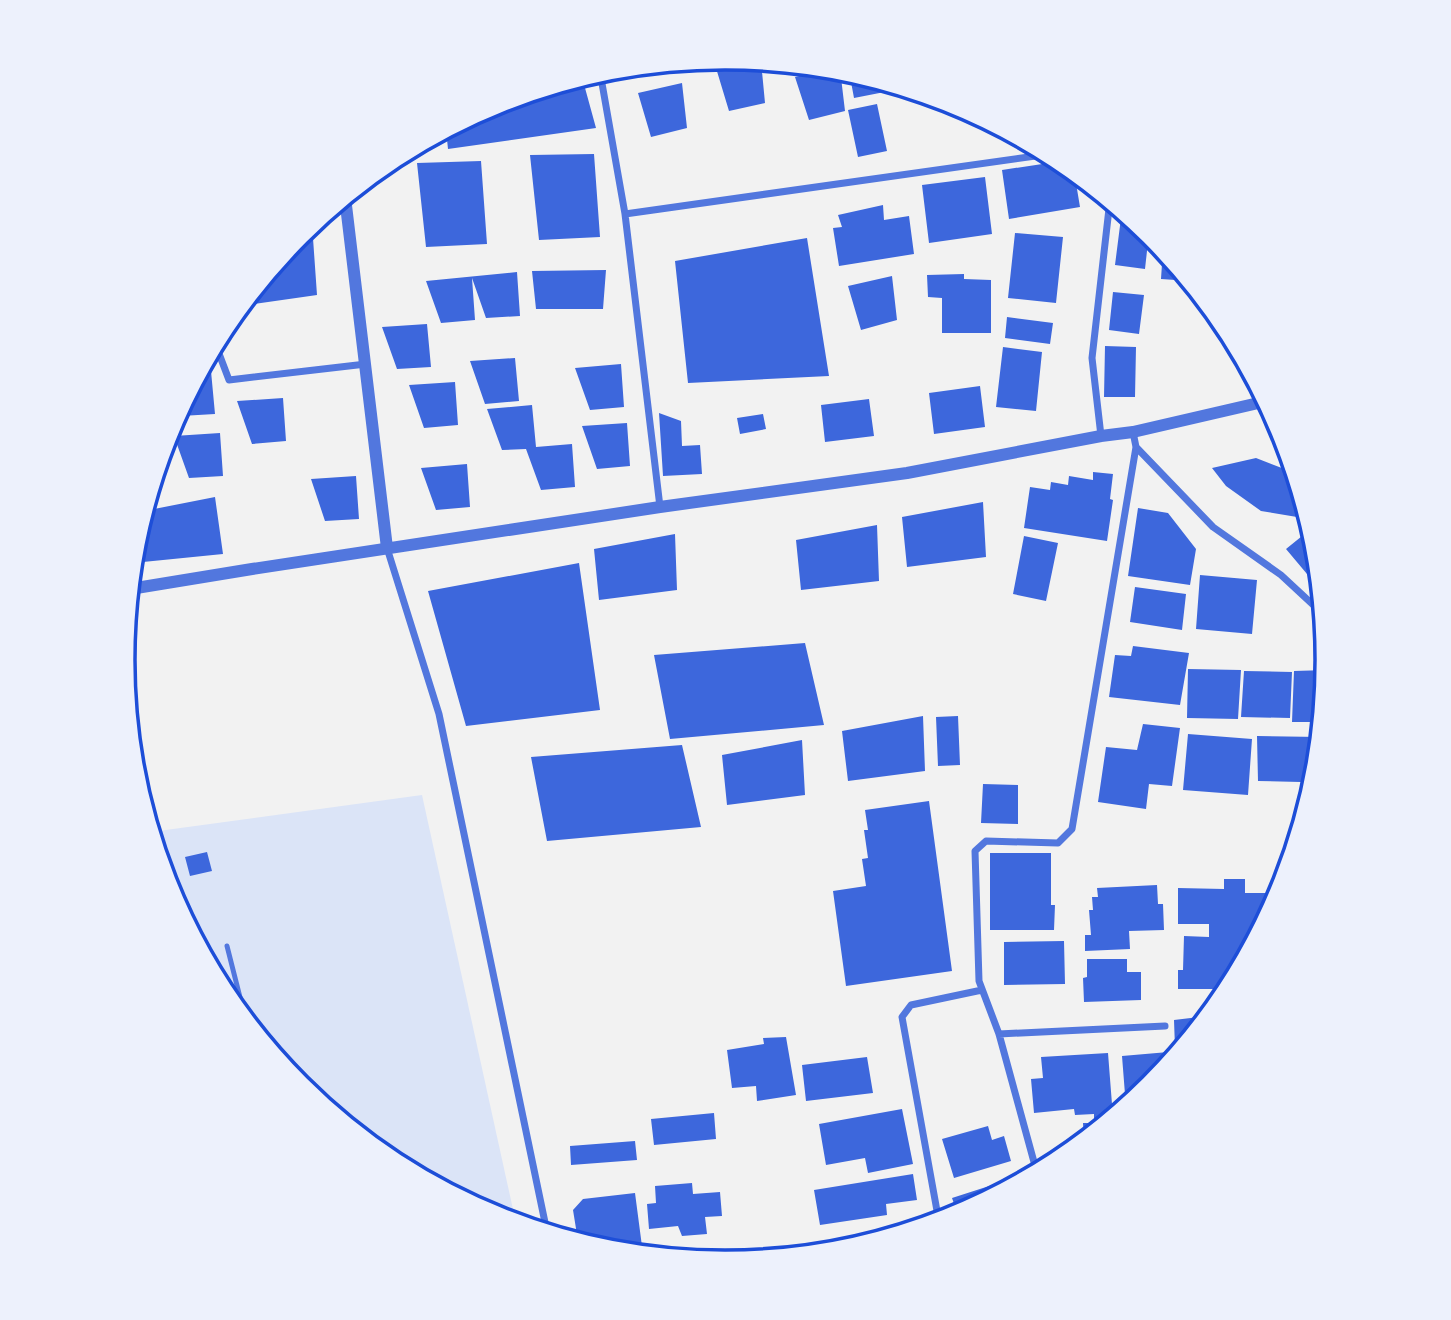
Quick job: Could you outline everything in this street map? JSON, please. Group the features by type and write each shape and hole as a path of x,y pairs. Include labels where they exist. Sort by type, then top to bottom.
{"street":[{"path":"602,83 625,214 660,507"},
{"path":"625,214 1033,156"},
{"path":"346,208 387,548 439,714 545,1222"},
{"path":"1101,436 1092,358 1109,211"},
{"path":"220,357 229,380 366,364"},
{"path":"141,587 660,507 907,473 1133,432 1257,403"},
{"path":"1034,1162 999,1034 979,981 975,851 986,841 1058,843 1072,829 1136,447 1133,432"},
{"path":"1136,447 1213,527 1281,575 1312,604"},
{"path":"937,1210 902,1017 911,1005 982,990"},
{"path":"999,1034 1165,1026"}],"lane":[{"path":"227,946 239,994"}],"shaded area":[{"path":"422,795 513,1210 465,1189 398,1151 336,1104 282,1049 235,988 196,921 180,886 161,831"}],"building":[{"path":"717,70 762,71 765,103 729,111"},
{"path":"803,75 841,81 845,111 809,120 795,77"},
{"path":"682,83 687,128 651,137 638,93"},
{"path":"851,84 885,92 854,98"},
{"path":"585,87 596,128 448,149 447,140 500,115"},
{"path":"877,104 887,151 858,157 848,110"},
{"path":"594,154 600,237 539,240 530,155"},
{"path":"481,161 487,244 426,247 417,163"},
{"path":"1044,164 1076,186 1080,207 1009,219 1002,170"},
{"path":"985,177 992,234 929,243 922,185"},
{"path":"883,205 884,220 909,216 914,254 839,266 833,228 842,227 838,215"},
{"path":"1121,221 1147,248 1145,269 1115,265"},
{"path":"1015,233 1063,237 1056,303 1008,298"},
{"path":"313,238 317,295 255,304"},
{"path":"807,238 829,376 688,383 675,261"},
{"path":"1162,263 1177,280 1161,279"},
{"path":"606,270 603,309 536,309 532,271"},
{"path":"517,272 520,316 486,318 472,278 475,320 441,323 426,281"},
{"path":"964,274 964,279 991,280 991,333 942,333 942,298 928,297 927,275"},
{"path":"892,276 897,320 861,330 848,286"},
{"path":"1113,292 1144,295 1139,334 1109,330"},
{"path":"1007,317 1053,323 1050,344 1005,338"},
{"path":"427,324 431,367 397,369 382,327"},
{"path":"1105,346 1136,347 1135,397 1104,397"},
{"path":"1003,347 1042,352 1036,411 996,407"},
{"path":"515,358 519,401 485,404 470,361"},
{"path":"621,364 624,407 590,410 575,368"},
{"path":"211,372 215,414 188,416"},
{"path":"455,382 458,425 424,428 409,385"},
{"path":"980,386 985,427 934,434 929,393"},
{"path":"283,398 286,441 252,444 237,401"},
{"path":"869,399 874,436 825,442 821,405"},
{"path":"532,405 536,447 572,444 575,487 541,490 526,449 502,450 487,409"},
{"path":"659,413 681,421 682,446 700,445 702,474 663,476"},
{"path":"763,414 766,429 740,434 737,418"},
{"path":"627,423 630,466 597,469 582,426"},
{"path":"220,433 223,476 189,478 177,443 179,436"},
{"path":"1256,458 1284,469 1297,517 1261,511 1226,486 1212,468"},
{"path":"467,464 470,507 436,510 421,468"},
{"path":"1093,472 1113,474 1110,499 1113,500 1107,541 1024,528 1030,487 1050,490 1051,482 1068,485 1069,476 1093,480"},
{"path":"356,476 359,519 325,521 311,479"},
{"path":"215,497 223,554 144,562 156,509"},
{"path":"983,502 986,557 907,567 902,517"},
{"path":"1138,508 1168,513 1196,549 1190,585 1128,576"},
{"path":"877,525 879,581 801,590 796,540"},
{"path":"675,534 677,590 599,600 594,549"},
{"path":"1024,536 1058,543 1046,601 1013,594"},
{"path":"1302,536 1307,574 1286,549"},
{"path":"579,563 600,710 466,726 428,591"},
{"path":"1200,575 1257,580 1252,634 1196,629"},
{"path":"1135,587 1186,594 1182,630 1130,622"},
{"path":"805,643 824,725 670,739 654,655"},
{"path":"1133,646 1189,653 1180,705 1109,697 1115,655 1131,656"},
{"path":"1188,669 1241,670 1238,719 1187,718"},
{"path":"1315,670 1312,722 1292,722 1294,671"},
{"path":"1244,671 1292,672 1290,718 1241,717"},
{"path":"923,716 925,771 848,781 842,731"},
{"path":"958,716 960,765 938,766 936,717"},
{"path":"1143,724 1180,728 1172,786 1149,784 1146,809 1098,802 1106,747 1137,750"},
{"path":"1188,734 1252,739 1248,795 1183,790"},
{"path":"1257,736 1310,737 1300,791 1301,782 1258,781"},
{"path":"802,740 805,795 727,805 722,755"},
{"path":"682,745 701,827 547,841 531,757"},
{"path":"983,784 1018,785 1018,824 981,823"},
{"path":"929,801 952,971 846,986 833,891 866,886 862,859 868,858 864,830 868,830 865,810"},
{"path":"207,852 212,871 190,876 185,857"},
{"path":"990,853 1051,853 1054,930 990,930"},
{"path":"1224,879 1245,879 1245,893 1268,893 1255,921 1215,989 1178,989 1178,970 1183,970 1184,936 1209,937 1209,924 1178,924 1178,888 1224,889"},
{"path":"1157,885 1158,904 1163,904 1164,930 1129,931 1130,949 1085,951 1085,935 1091,935 1089,910 1093,910 1092,897 1098,897 1097,888"},
{"path":"1064,941 1065,984 1004,985 1004,942"},
{"path":"1087,959 1127,959 1127,972 1141,972 1141,1000 1084,1002 1083,978 1087,977"},
{"path":"1195,1017 1175,1042 1174,1020"},
{"path":"786,1037 796,1095 757,1101 756,1086 732,1088 727,1050 764,1044 763,1038"},
{"path":"1166,1052 1125,1094 1122,1056"},
{"path":"1108,1053 1112,1106 1094,1121 1094,1114 1075,1115 1074,1109 1034,1113 1031,1079 1043,1078 1041,1057"},
{"path":"867,1057 873,1093 806,1101 802,1065"},
{"path":"902,1109 913,1164 868,1173 865,1158 826,1165 819,1124"},
{"path":"714,1113 716,1139 654,1145 651,1119"},
{"path":"988,1126 992,1140 1004,1136 1011,1161 954,1178 942,1139"},
{"path":"635,1141 637,1160 571,1165 570,1146"},
{"path":"913,1174 917,1200 886,1204 887,1215 820,1225 814,1190"},
{"path":"692,1183 693,1194 720,1192 722,1216 705,1217 707,1234 682,1236 678,1226 649,1229 647,1204 656,1203 655,1186"},
{"path":"995,1184 954,1204 952,1198"},
{"path":"635,1193 642,1244 576,1231 573,1210 583,1199"}]}
